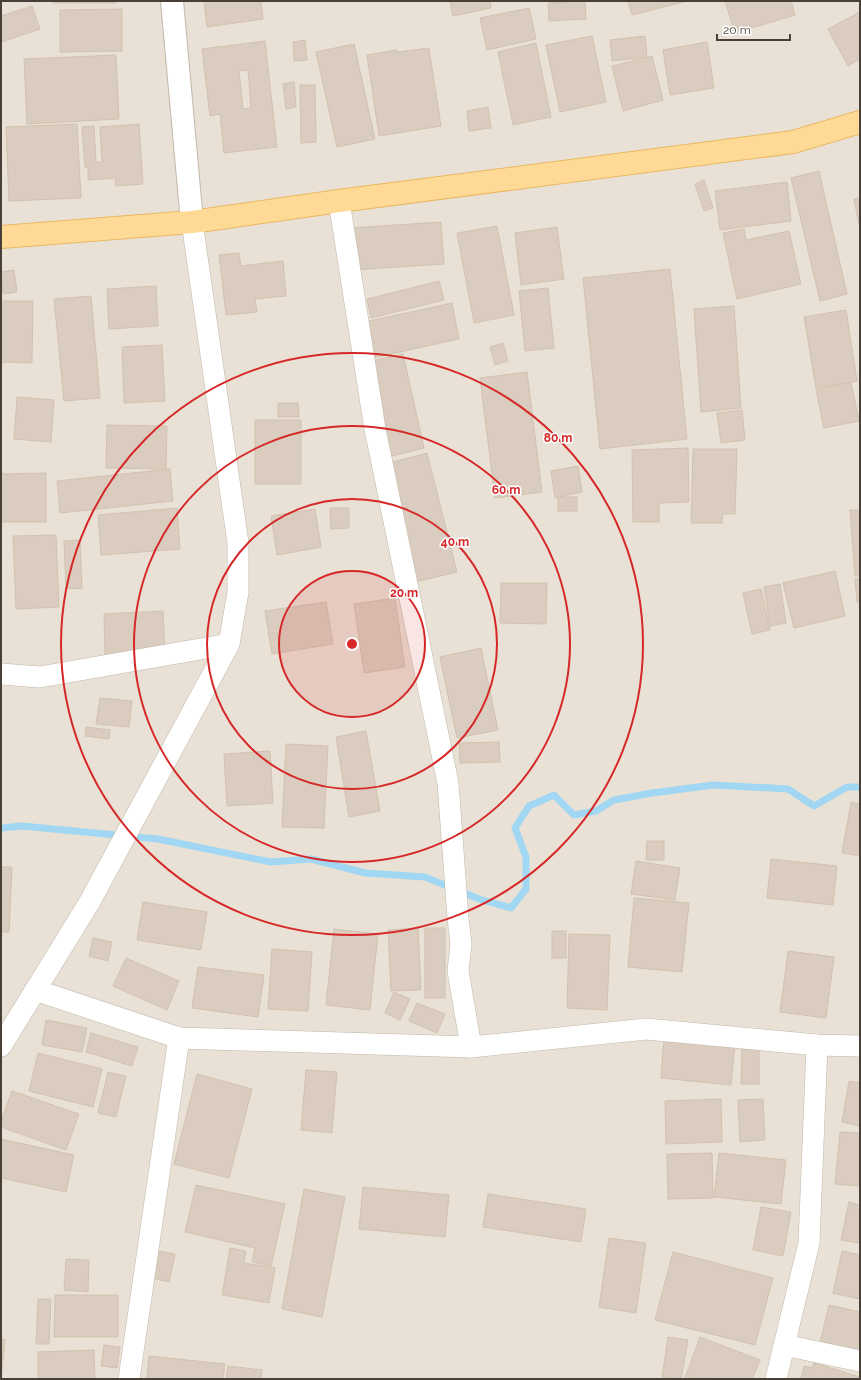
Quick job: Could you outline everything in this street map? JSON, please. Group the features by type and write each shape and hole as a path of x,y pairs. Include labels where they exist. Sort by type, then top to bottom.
{"main road":[{"path":"1,237 192,222 339,201 793,142 860,122"}],"street":[{"path":"1,1046 92,897 229,644 238,592 238,543 192,222 172,1"},
{"path":"339,201 375,428 448,783 461,944 458,971 471,1047"},
{"path":"1,674 40,677 229,644"},
{"path":"35,990 179,1038 471,1047 646,1029 817,1045 860,1046"},
{"path":"129,1379 179,1038"},
{"path":"776,1379 809,1243 817,1045"},
{"path":"784,1345 860,1361"}],"shaded area":[{"path":"1,1 860,1 860,1379 1,1379"}],"building":[{"path":"53,1 116,1 116,3 53,3"},
{"path":"204,1 261,1 263,19 207,27"},
{"path":"450,1 490,1 491,8 453,16"},
{"path":"585,1 586,19 549,21 548,3"},
{"path":"628,1 687,1 632,15"},
{"path":"725,1 791,1 795,15 735,33"},
{"path":"32,6 40,29 1,42 1,16"},
{"path":"529,8 536,39 487,50 480,18"},
{"path":"122,9 122,51 60,52 60,10"},
{"path":"860,12 860,59 848,66 828,29"},
{"path":"592,36 606,102 560,112 546,45"},
{"path":"645,36 647,57 612,61 610,40"},
{"path":"305,40 307,60 294,61 293,42"},
{"path":"265,41 277,147 224,153 220,114 210,116 202,49","holes":["248,70 251,108 243,109 239,71"]},
{"path":"707,42 714,88 670,95 663,50"},
{"path":"536,43 551,117 513,125 498,52"},
{"path":"354,44 375,139 337,147 316,52"},
{"path":"429,48 441,126 379,136 367,55 397,50 398,52"},
{"path":"116,55 119,119 27,124 24,59"},
{"path":"652,56 663,100 623,111 612,66"},
{"path":"294,82 296,107 286,109 283,84"},
{"path":"300,85 315,85 316,142 301,143"},
{"path":"488,107 491,128 469,131 467,111"},
{"path":"77,124 81,198 9,201 6,127"},
{"path":"139,124 143,184 116,186 115,178 88,180 88,167 85,167 82,127 94,126 96,162 102,162 100,127"},
{"path":"819,171 847,294 820,301 791,178"},
{"path":"704,180 713,208 704,211 695,184"},
{"path":"787,182 791,221 720,230 715,191"},
{"path":"860,198 860,229 854,199"},
{"path":"441,222 444,264 353,270 351,228"},
{"path":"497,226 514,315 474,323 457,233"},
{"path":"557,227 564,279 521,285 515,233"},
{"path":"744,229 746,240 789,231 801,284 737,299 723,233"},
{"path":"239,253 241,266 283,261 286,296 255,299 257,312 226,315 219,255"},
{"path":"670,269 687,439 600,449 583,278"},
{"path":"14,270 17,292 3,294 1,272"},
{"path":"439,281 444,300 371,318 367,299"},
{"path":"156,286 158,326 109,329 107,289"},
{"path":"548,288 554,348 525,351 519,291"},
{"path":"91,296 100,398 64,401 54,299"},
{"path":"1,301 33,301 32,363 1,362"},
{"path":"452,303 459,339 368,359 360,323"},
{"path":"734,306 741,408 701,412 694,309"},
{"path":"846,310 857,381 816,388 804,317"},
{"path":"503,343 508,361 495,365 490,347"},
{"path":"162,345 165,401 124,403 122,347"},
{"path":"403,354 424,448 388,457 367,362"},
{"path":"527,372 542,492 495,498 480,378"},
{"path":"851,382 859,421 824,428 816,390"},
{"path":"17,397 54,400 51,442 14,439"},
{"path":"278,403 298,403 299,417 278,417"},
{"path":"742,410 745,440 721,443 717,413"},
{"path":"255,420 301,420 301,484 255,484"},
{"path":"107,425 167,426 166,469 106,468"},
{"path":"688,448 689,502 659,503 659,522 633,522 632,450"},
{"path":"693,449 737,449 735,514 723,514 722,523 691,523"},
{"path":"427,453 457,572 415,582 386,464"},
{"path":"578,466 582,492 555,498 551,471"},
{"path":"170,469 173,501 60,513 57,481"},
{"path":"46,473 46,522 1,522 1,474"},
{"path":"558,497 577,497 577,511 558,511"},
{"path":"177,508 180,549 101,555 98,515"},
{"path":"330,508 349,508 349,528 331,529"},
{"path":"315,509 321,547 277,555 271,516"},
{"path":"850,510 860,510 860,576 855,576"},
{"path":"56,535 59,607 16,609 13,536"},
{"path":"80,540 82,588 66,589 64,541"},
{"path":"835,571 845,616 794,628 783,583"},
{"path":"855,579 860,579 860,602 857,602"},
{"path":"501,583 547,583 546,624 500,623"},
{"path":"780,584 786,623 770,626 764,587"},
{"path":"761,589 770,630 752,634 743,593"},
{"path":"395,598 405,667 364,673 354,604"},
{"path":"326,602 333,644 272,654 265,611"},
{"path":"163,611 165,654 105,657 104,614"},
{"path":"481,648 498,730 457,738 440,657"},
{"path":"100,698 132,701 129,727 96,724"},
{"path":"86,727 110,730 109,739 85,736"},
{"path":"366,731 380,811 349,817 336,737"},
{"path":"499,742 500,762 460,763 459,743"},
{"path":"286,744 328,746 324,828 282,827"},
{"path":"270,751 273,803 227,806 224,754"},
{"path":"851,802 860,804 860,856 842,853"},
{"path":"647,841 664,841 664,860 646,860"},
{"path":"771,859 837,866 833,905 767,898"},
{"path":"636,861 680,868 675,900 631,894"},
{"path":"1,867 12,867 9,932 1,932"},
{"path":"634,898 689,903 682,972 628,967"},
{"path":"143,902 207,912 201,950 137,940"},
{"path":"418,928 421,990 391,991 388,930"},
{"path":"425,928 445,928 445,998 425,998"},
{"path":"334,929 378,934 370,1010 326,1005"},
{"path":"552,931 566,931 566,958 552,958"},
{"path":"569,934 610,935 607,1010 567,1008"},
{"path":"93,938 112,942 108,961 89,956"},
{"path":"272,949 312,952 308,1011 268,1009"},
{"path":"788,951 834,957 826,1018 780,1012"},
{"path":"126,958 179,981 167,1010 113,986"},
{"path":"198,967 264,975 258,1017 192,1008"},
{"path":"394,992 410,999 400,1020 385,1013"},
{"path":"417,1003 445,1014 437,1033 409,1021"},
{"path":"46,1020 87,1028 82,1052 42,1045"},
{"path":"91,1033 138,1047 132,1066 86,1052"},
{"path":"664,1038 735,1044 731,1085 661,1078"},
{"path":"742,1044 759,1044 759,1084 741,1084"},
{"path":"38,1053 102,1069 93,1107 29,1091"},
{"path":"306,1070 337,1072 332,1133 301,1130"},
{"path":"108,1072 126,1076 116,1117 98,1113"},
{"path":"197,1074 252,1089 229,1178 174,1164"},
{"path":"849,1081 860,1083 860,1126 842,1122"},
{"path":"12,1091 79,1114 66,1150 1,1127 1,1121"},
{"path":"721,1099 722,1142 666,1144 665,1101"},
{"path":"763,1099 765,1140 740,1142 738,1100"},
{"path":"840,1132 860,1133 860,1186 835,1184"},
{"path":"1,1139 74,1155 66,1192 1,1178"},
{"path":"712,1153 713,1198 668,1199 667,1154"},
{"path":"719,1153 786,1160 781,1204 714,1197"},
{"path":"196,1185 285,1204 271,1266 252,1262 255,1248 185,1232"},
{"path":"363,1187 449,1195 445,1237 359,1229"},
{"path":"304,1189 345,1197 322,1317 282,1309"},
{"path":"488,1194 586,1209 581,1242 483,1227"},
{"path":"849,1202 860,1205 860,1243 841,1240"},
{"path":"761,1207 791,1212 783,1256 753,1250"},
{"path":"609,1238 646,1243 636,1313 599,1307"},
{"path":"230,1248 246,1251 244,1263 275,1268 269,1303 222,1295"},
{"path":"158,1251 175,1254 169,1282 152,1278"},
{"path":"842,1251 860,1255 860,1299 833,1293"},
{"path":"673,1252 773,1278 755,1345 655,1320"},
{"path":"66,1259 89,1260 88,1292 64,1290"},
{"path":"55,1295 118,1295 118,1337 54,1337"},
{"path":"38,1299 51,1299 49,1344 36,1344"},
{"path":"829,1305 860,1312 860,1357 819,1347"},
{"path":"668,1337 688,1340 681,1379 662,1377"},
{"path":"700,1337 760,1360 752,1379 685,1378"},
{"path":"1,1339 5,1340 1,1379"},
{"path":"104,1345 120,1347 117,1368 101,1366"},
{"path":"94,1350 95,1379 38,1379 38,1352"},
{"path":"149,1356 225,1364 223,1379 147,1379"},
{"path":"814,1363 860,1377 860,1379 801,1379 804,1366 812,1368"},
{"path":"228,1366 262,1370 261,1379 226,1379"}],"waterway":[{"path":"1,828 22,826 158,839 271,862 311,859 365,873 425,877 479,899 511,908 526,889 526,857 515,828 529,806 554,795 574,815 596,811 614,800 652,793 713,785 788,789 814,806 847,787 860,787"}]}
